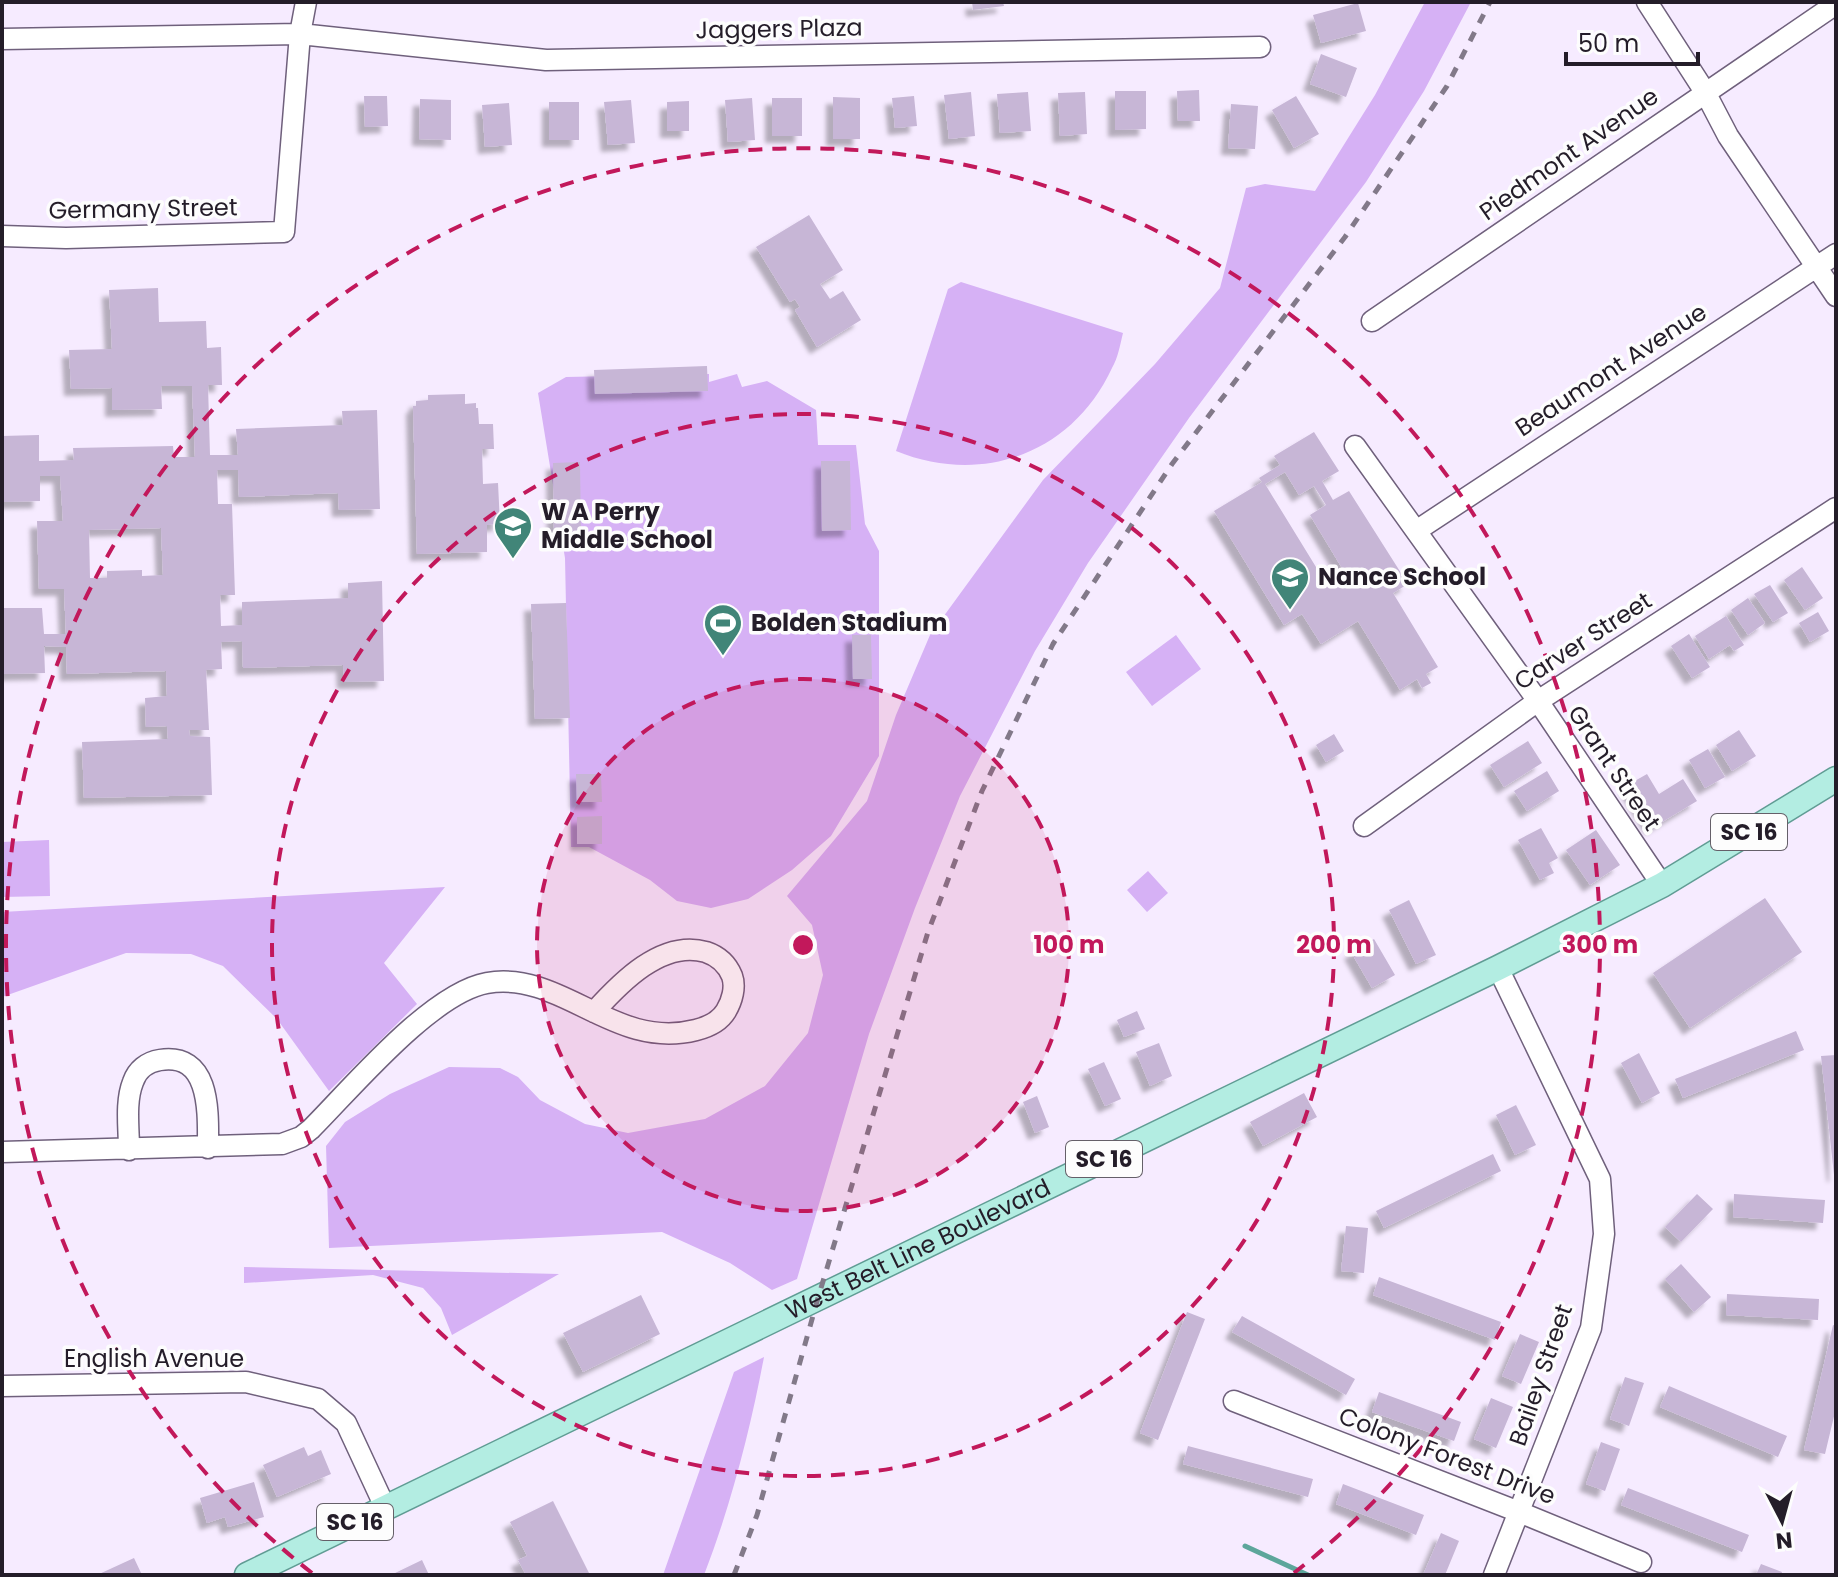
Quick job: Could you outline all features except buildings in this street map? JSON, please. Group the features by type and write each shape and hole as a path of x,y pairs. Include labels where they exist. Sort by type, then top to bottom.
{"main road":[{"name":"West Belt Line Boulevard","path":"247,1575 1498,968 1662,885 1836,779"}],"street":[{"path":"2,39 300,34 306,2"},
{"path":"1647,2 1705,92 1728,136 1836,296"},
{"name":"Piedmont Avenue","path":"1372,321 1836,4"},
{"name":"Jaggers Plaza","path":"300,34 546,60 1260,47"},
{"name":"Germany Street","path":"2,236 66,238 284,232 300,34"},
{"name":"Beaumont Avenue","path":"1416,531 1836,254"},
{"name":"Grant Street","path":"1355,446 1538,701 1662,885"},
{"name":"Carver Street","path":"1364,826 1538,701 1836,508"},
{"path":"2,1152 274,1145 301,1137 423,1017 455,994 472,987 502,982 531,986 611,1022 638,1031 663,1034 702,1029 721,1018 731,1000 733,981 726,965 711,954 687,949 674,951 649,963 622,983 594,1012"},
{"name":"Bailey Street","path":"1494,1575 1591,1328 1604,1234 1600,1179 1498,968"},
{"path":"129,1150 129,1108 133,1081 145,1065 165,1059 182,1062 195,1072 201,1082 207,1100 208,1148"},
{"name":"English Avenue","path":"2,1386 246,1382 318,1399 346,1423 385,1507"},
{"name":"Colony Forest Drive","path":"1234,1401 1641,1562"}],"shaded area":[{"path":"1425,2 1471,2 1424,91 1366,182 1189,418 1088,563 1035,651 960,796 869,1034 797,1279 772,1290 730,1263 662,1232 329,1248 326,1146 345,1122 390,1094 449,1067 500,1068 518,1077 540,1100 585,1124 628,1133 705,1119 765,1086 808,1033 823,975 812,925 787,896 867,801 896,715 930,635 1043,480 1155,364 1220,288 1246,188 1265,184 1315,191 1375,95"},
{"path":"961,282 1123,333 1112,368 1095,398 1073,422 1049,441 1021,455 992,463 960,465 928,461 896,451 948,289"},
{"name":"Bolden Stadium","path":"709,374 709,382 737,374 742,387 767,381 816,410 818,445 856,445 865,524 879,551 879,756 831,836 792,870 748,899 711,908 677,901 650,880 589,847 571,847 565,558 538,393 566,377"},
{"path":"1176,635 1201,669 1152,706 1126,672"},
{"path":"49,840 50,896 2,897 2,842"},
{"path":"1148,871 1168,893 1147,912 1127,890"},
{"path":"445,887 384,963 417,1004 329,1091 277,1019 223,966 191,954 126,953 2,997 2,912"},
{"path":"244,1267 559,1274 452,1335 441,1308 423,1288 373,1275 244,1283"},
{"path":"764,1357 739,1468 704,1575 663,1575 734,1372"}],"waterway":[{"path":"1245,1546 1308,1575"}],"railway":[{"path":"734,1575 757,1515 818,1298 928,932 982,791 1053,644 1172,464 1345,237 1447,86 1490,2"}],"place":[{"name":"W A Perry Middle School","path":"513,560"},
{"name":"Nance School","path":"1290,611"},
{"name":"Bolden Stadium","path":"723,657"}]}
